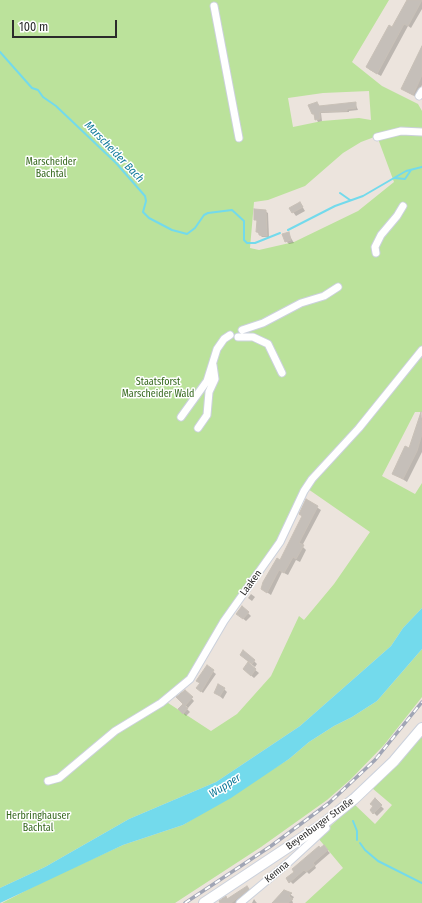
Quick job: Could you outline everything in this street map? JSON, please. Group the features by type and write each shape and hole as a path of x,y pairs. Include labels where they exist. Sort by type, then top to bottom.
{"main road":[{"name":"Beyenburger Straße","path":"204,903 323,824 371,783 398,756 422,728"}],"street":[{"path":"214,6 239,138"},
{"path":"377,137 402,131 422,132"},
{"path":"376,253 375,247 381,235 397,216 403,206"},
{"path":"282,373 268,344 240,333 301,303 324,296 338,286"},
{"path":"181,417 207,381 217,349 224,338 230,335"},
{"name":"Laaken","path":"48,781 59,778 115,731 161,703 190,678 224,621 280,542 304,491 312,479 359,428 422,350"},
{"path":"198,428 207,415 209,392 215,379 212,361"},
{"name":"Kemna","path":"240,903 290,862 326,828 323,824"}],"green space":[{"name":"Staatsforst Marscheider Wald","path":"0,0 389,0 352,62 382,86 418,104 422,111 422,412 415,412 382,476 415,494 422,483 422,608 403,628 391,646 300,726 216,782 129,819 45,867 0,888","holes":["369,91 371,120 359,118 322,121 293,127 288,98 323,93","377,136 394,182 358,211 294,242 259,250 250,248 254,202 268,200 305,186 343,153 361,142","308,489 370,532 334,584 304,620 299,616 271,676 237,714 211,731 165,701 189,680 280,541"]},
{"path":"422,649 422,697 384,745 351,779 327,800 261,847 175,903 2,903 46,880 123,845 183,825 289,759 309,742 334,726 352,717 377,701"},
{"path":"422,733 422,903 305,903 343,868 318,838 354,804 375,824 392,805 372,788"}],"water":[{"name":"Wupper","path":"422,608 422,649 377,701 309,742 289,759 231,798 183,825 123,845 0,903 0,888 45,867 129,819 216,782 300,726 391,646 403,628"}],"building":[{"path":"407,0 422,0 408,26 404,24 377,74 366,67 389,25 392,27"},
{"path":"422,46 422,75 413,95 401,89"},
{"path":"317,102 319,106 356,102 356,108 347,109 347,111 320,112 320,119 315,120 314,114 312,114 308,105"},
{"path":"300,202 303,207 292,213 289,208"},
{"path":"254,209 266,210 267,236 259,235 259,232 256,232 257,220 254,220"},
{"path":"289,232 291,240 285,242 282,234"},
{"path":"421,412 422,434 417,451 403,479 392,474 405,446 409,448"},
{"path":"306,499 318,506 299,543 304,545 296,559 293,557 284,573 279,570 267,593 261,589 263,582 277,558 280,560 302,516 299,514"},
{"path":"242,606 249,612 243,619 236,614"},
{"path":"243,650 255,660 252,664 240,655"},
{"path":"248,662 256,669 251,676 243,669"},
{"path":"207,665 214,670 201,692 196,688 200,683 196,681"},
{"path":"218,684 225,688 220,696 214,693"},
{"path":"185,690 193,697 185,706 188,708 183,714 178,709 183,704 176,697"},
{"path":"375,798 382,805 373,814 370,810 373,806 370,804"},
{"path":"324,845 328,850 313,863 315,865 306,872 304,870 289,883 286,878 294,872 292,869 319,846 320,848"},
{"path":"247,886 249,889 231,903 220,903 219,901 226,896 227,899"},
{"path":"284,890 292,893 289,896 293,899 288,903 272,903"}],"waterway":[{"name":"Marscheider Bach","path":"0,52 32,88 38,90 43,97 56,106 116,163 145,196 146,201 143,212 149,218 172,230 187,234 195,228 204,215 208,213 232,210 244,221 244,240 247,243 255,243 280,233"},
{"name":"Marscheider Bach","path":"288,230 335,206 363,196 406,171 422,167"},
{"path":"395,178 405,179 411,170"},
{"path":"340,193 350,200"},
{"path":"353,821 357,831 357,840"},
{"path":"360,843 365,850 378,861 422,883"}],"railway":[{"path":"185,903 271,846 329,803 375,760 422,702"}],"park label":[{"name":"Marscheider Bachtal","path":"51,168"},
{"name":"Herbringhauser Bachtal","path":"38,822"}]}
